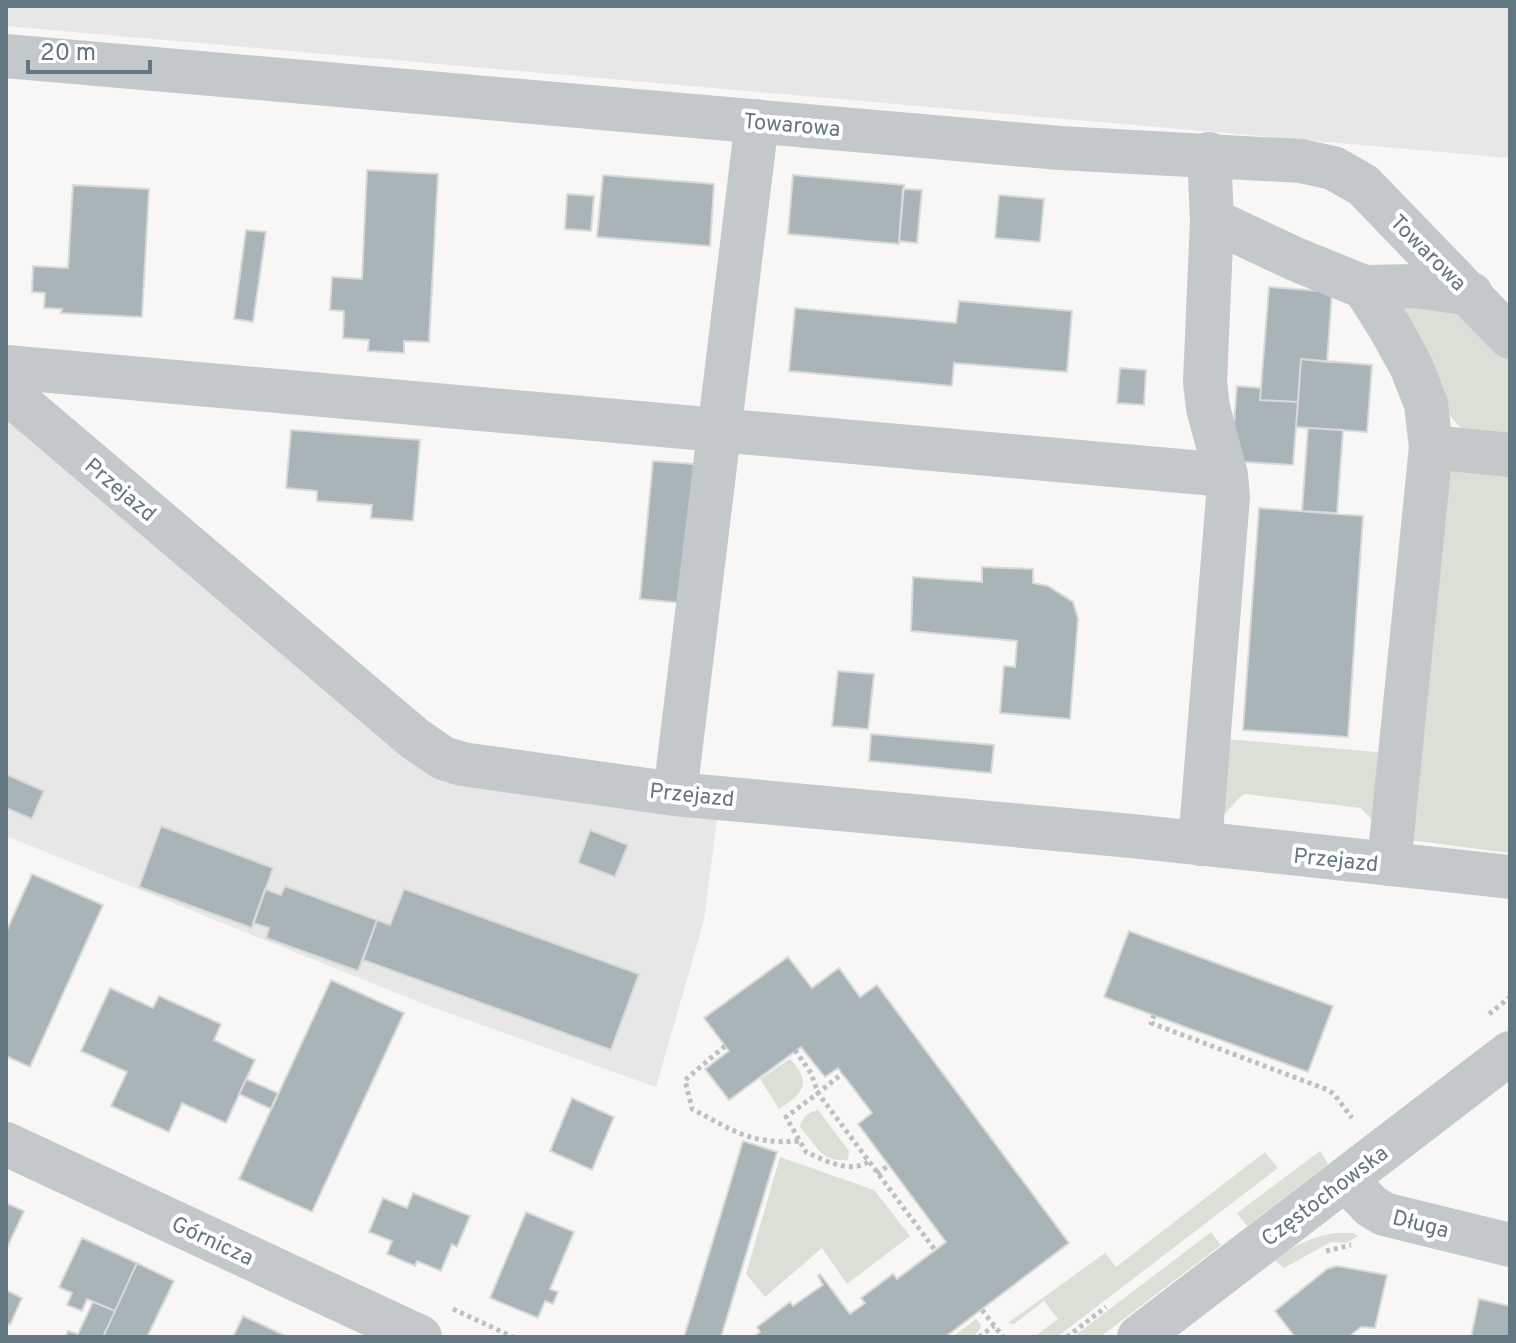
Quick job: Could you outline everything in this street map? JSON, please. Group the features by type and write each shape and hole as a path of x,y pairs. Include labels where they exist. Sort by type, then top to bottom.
{"street":[{"name":"Towarowa","path":"6,56 1060,148 1209,154 1317,163 1349,175 1363,185 1510,337"},
{"path":"675,794 757,121"},
{"path":"1200,844 1228,497 1226,475 1213,436 1205,382 1212,220 1209,154"},
{"path":"1212,220 1364,287 1416,286 1471,294"},
{"path":"1364,287 1411,366 1426,404 1431,447 1389,864"},
{"path":"6,367 1226,475"},
{"name":"Przejazd","path":"6,391 427,749 462,764 675,794 1510,877"},
{"path":"1431,447 1510,455"},
{"name":"Częstochowska","path":"1139,1337 1510,1053"},
{"name":"Górnicza","path":"6,1144 420,1337"},
{"name":"Długa","path":"1345,1179 1371,1206 1384,1214 1510,1245"}],"path":[{"path":"1154,1015 1151,1023 1328,1090 1352,1118"},
{"path":"725,1046 685,1080 692,1109 739,1136 773,1144 799,1141"},
{"path":"795,1050 811,1073 818,1093 935,1250"},
{"path":"1251,1060 1253,1051"},
{"path":"843,1073 786,1117 806,1152 845,1167 862,1166 868,1162"},
{"path":"877,1174 889,1165"},
{"path":"982,1310 1003,1337"},
{"path":"979,1337 995,1325"}],"shaded area":[{"path":"6,6 1510,6 1510,158 6,26"},
{"path":"1405,297 1464,306 1510,356 1510,437 1465,433 1446,411 1397,316"},
{"path":"6,411 408,750 718,812 704,920 656,1087 429,1006 6,836"},
{"path":"1510,464 1510,853 1409,840 1442,467"},
{"path":"1227,739 1388,753 1374,822 1361,808 1246,794 1222,817"},
{"path":"790,1059 801,1075 802,1087 794,1098 779,1109 760,1079"},
{"path":"818,1110 849,1151 848,1160 825,1155 800,1127 806,1116"},
{"path":"1320,1151 1328,1164 1247,1226 1237,1213"},
{"path":"1265,1152 1278,1168 1057,1337 1034,1337 1058,1319 1044,1301 1014,1324 1008,1323 1105,1253 1116,1267"},
{"path":"780,1157 874,1190 910,1236 847,1284 822,1248 765,1297 746,1274"},
{"path":"1211,1232 1221,1245 1100,1337 1073,1337"},
{"path":"1335,1233 1358,1236 1346,1243 1331,1242 1284,1268 1274,1260 1303,1243"},
{"path":"976,1319 981,1325 977,1333 970,1337 952,1337"}],"building":[{"path":"367,170 438,174 429,342 404,341 404,353 368,351 369,340 343,338 344,311 330,310 332,277 362,279"},
{"path":"603,175 714,184 710,246 597,237"},
{"path":"793,175 904,185 899,244 788,234"},
{"path":"73,185 149,189 142,317 61,313 62,309 44,308 45,293 32,292 33,266 68,268"},
{"path":"903,189 922,190 917,243 899,241"},
{"path":"567,194 594,196 591,231 565,229"},
{"path":"999,195 1044,199 1040,242 995,238"},
{"path":"246,230 266,232 253,322 234,319"},
{"path":"1269,287 1332,292 1327,362 1301,359 1298,402 1260,400"},
{"path":"959,301 1072,311 1067,372 954,363 952,386 789,371 795,308 956,323"},
{"path":"1301,359 1372,365 1367,432 1296,427"},
{"path":"1120,368 1146,370 1144,405 1117,403"},
{"path":"1237,386 1261,388 1260,400 1298,402 1293,465 1231,461"},
{"path":"1308,428 1343,430 1337,513 1302,511"},
{"path":"291,430 420,440 413,521 371,518 372,505 317,501 317,491 286,488"},
{"path":"653,461 694,464 682,603 640,599"},
{"path":"1259,508 1363,516 1348,737 1243,730"},
{"path":"982,567 1033,569 1033,583 1048,586 1073,602 1078,619 1070,719 1000,713 1004,666 1015,667 1017,641 911,631 913,577 982,582"},
{"path":"838,671 874,674 868,729 832,726"},
{"path":"871,734 994,745 991,773 869,761"},
{"path":"6,774 44,791 32,819 6,808"},
{"path":"161,826 273,868 252,928 139,887"},
{"path":"590,830 628,845 615,877 578,863"},
{"path":"32,874 103,905 30,1067 6,1056 6,932"},
{"path":"285,886 377,920 358,971 266,938 269,928 253,923 265,889 281,895"},
{"path":"404,889 639,974 611,1050 363,960 377,920 390,925"},
{"path":"1129,931 1333,1006 1308,1072 1104,997"},
{"path":"788,957 812,988 839,968 860,997 877,985 1069,1243 945,1337 753,1337 760,1332 757,1327 790,1302 793,1306 823,1285 818,1276 820,1274 850,1314 865,1303 861,1298 893,1274 897,1279 946,1242 858,1124 872,1113 838,1068 825,1077 801,1047 729,1100 705,1069 729,1051 704,1018"},
{"path":"331,980 404,1013 312,1212 239,1179"},
{"path":"110,988 153,1008 159,996 221,1024 214,1040 255,1060 226,1123 182,1103 169,1132 111,1106 127,1072 81,1051"},
{"path":"246,1079 278,1093 271,1109 239,1094"},
{"path":"572,1098 614,1117 592,1170 550,1151"},
{"path":"743,1141 777,1152 721,1337 684,1337"},
{"path":"413,1193 470,1216 457,1247 452,1244 441,1271 417,1261 415,1266 387,1254 392,1241 369,1232 383,1198 407,1208"},
{"path":"6,1203 24,1211 6,1250"},
{"path":"526,1212 574,1232 550,1289 558,1292 553,1304 545,1301 538,1318 490,1298"},
{"path":"82,1238 137,1263 115,1311 87,1299 82,1311 67,1305 72,1293 59,1287"},
{"path":"137,1263 174,1281 147,1337 103,1337"},
{"path":"1337,1266 1387,1275 1375,1328 1361,1327 1349,1337 1295,1337 1275,1311 1327,1269"},
{"path":"6,1290 22,1298 10,1325 6,1323"},
{"path":"1479,1299 1510,1306 1510,1337 1471,1337"},
{"path":"93,1302 115,1311 103,1337 65,1337 68,1331 78,1334"},
{"path":"243,1316 288,1337 233,1337"}]}
